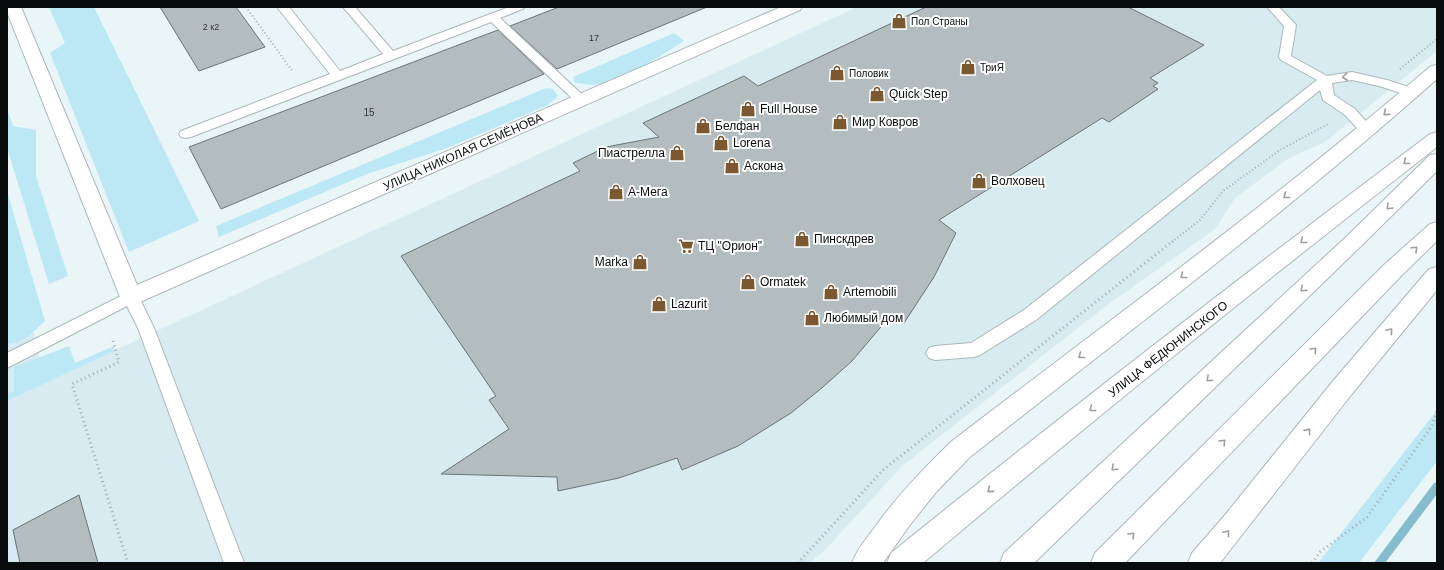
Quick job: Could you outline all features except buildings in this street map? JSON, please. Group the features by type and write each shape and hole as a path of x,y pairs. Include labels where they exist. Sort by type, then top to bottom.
{"main road":[{"path":"13,7 131,297"},
{"name":"УЛИЦА НИКОЛАЯ СЕМЁНОВА","path":"131,297 794,7"},
{"path":"866,563 899,517 928,482 960,449 1263,215 1367,131 1437,70"},
{"name":"УЛИЦА ФЕДЮНИНСКОГО","path":"901,563 1000,481 1322,226 1437,138"},
{"path":"1014,563 1352,243 1437,160"},
{"path":"1105,563 1394,269 1437,229"},
{"path":"1202,563 1235,524 1342,388 1437,275"}],"lane":[{"path":"283,7 338,76"},
{"path":"349,7 391,56"},
{"path":"186,134 519,7"},
{"path":"1273,7 1290,25 1285,57 1325,80"},
{"path":"492,17 582,100"},
{"path":"935,353 974,350 1030,315 1325,80 1352,76 1383,83 1410,92"},
{"path":"1325,80 1328,97 1350,112 1367,131"},
{"path":"7,360 131,297 146,328 234,563"}],"path":[{"path":"246,7 305,89"},
{"path":"1383,83 1437,39"},
{"path":"798,563 883,470 1200,220 1223,191 1280,150 1350,112"},
{"path":"113,341 120,362 72,384 128,563"},
{"path":"1312,563 1320,552 1367,517 1432,426 1437,411"}],"shaded area":[{"path":"49,7 94,7 199,221 129,252 50,53 65,43"},
{"path":"857,7 1437,7 1437,51 1325,142 1289,158 1235,198 1215,229 1106,306 902,466 827,548 810,563 7,563 7,231 46,382"},
{"path":"674,33 684,41 641,68 606,83 592,85 575,83 573,77"},
{"path":"546,88 553,89 558,96 548,105 447,148 367,174 219,237 216,226"},
{"path":"7,109 13,126 36,130 36,176 68,276 49,284 7,148"},
{"path":"7,191 45,321 24,339 7,344"},
{"path":"69,346 75,363 114,346 114,351 7,401 7,394 14,391 14,367"},
{"path":"1437,410 1437,461 1359,563 1318,563"}],"waterway":[{"path":"1379,563 1437,486"}],"place":[{"name":"Пол Страны","path":"899,21"},
{"name":"ТриЯ","path":"968,67"},
{"name":"Половик","path":"837,73"},
{"name":"Quick Step","path":"877,94"},
{"name":"Full House","path":"748,109"},
{"name":"Мир Ковров","path":"840,122"},
{"name":"Белфан","path":"703,126"},
{"name":"Lorena","path":"721,143"},
{"name":"Пиастрелла","path":"677,153"},
{"name":"Аскона","path":"732,166"},
{"name":"Волховец","path":"979,181"},
{"name":"А-Мега","path":"616,192"},
{"name":"Пинскдрев","path":"802,239"},
{"name":"ТЦ \"Орион\"","path":"686,246"},
{"name":"Marka","path":"640,262"},
{"name":"Ormatek","path":"748,282"},
{"name":"Artemobili","path":"831,292"},
{"name":"Lazurit","path":"659,304"},
{"name":"Любимый дом","path":"812,318"}]}
